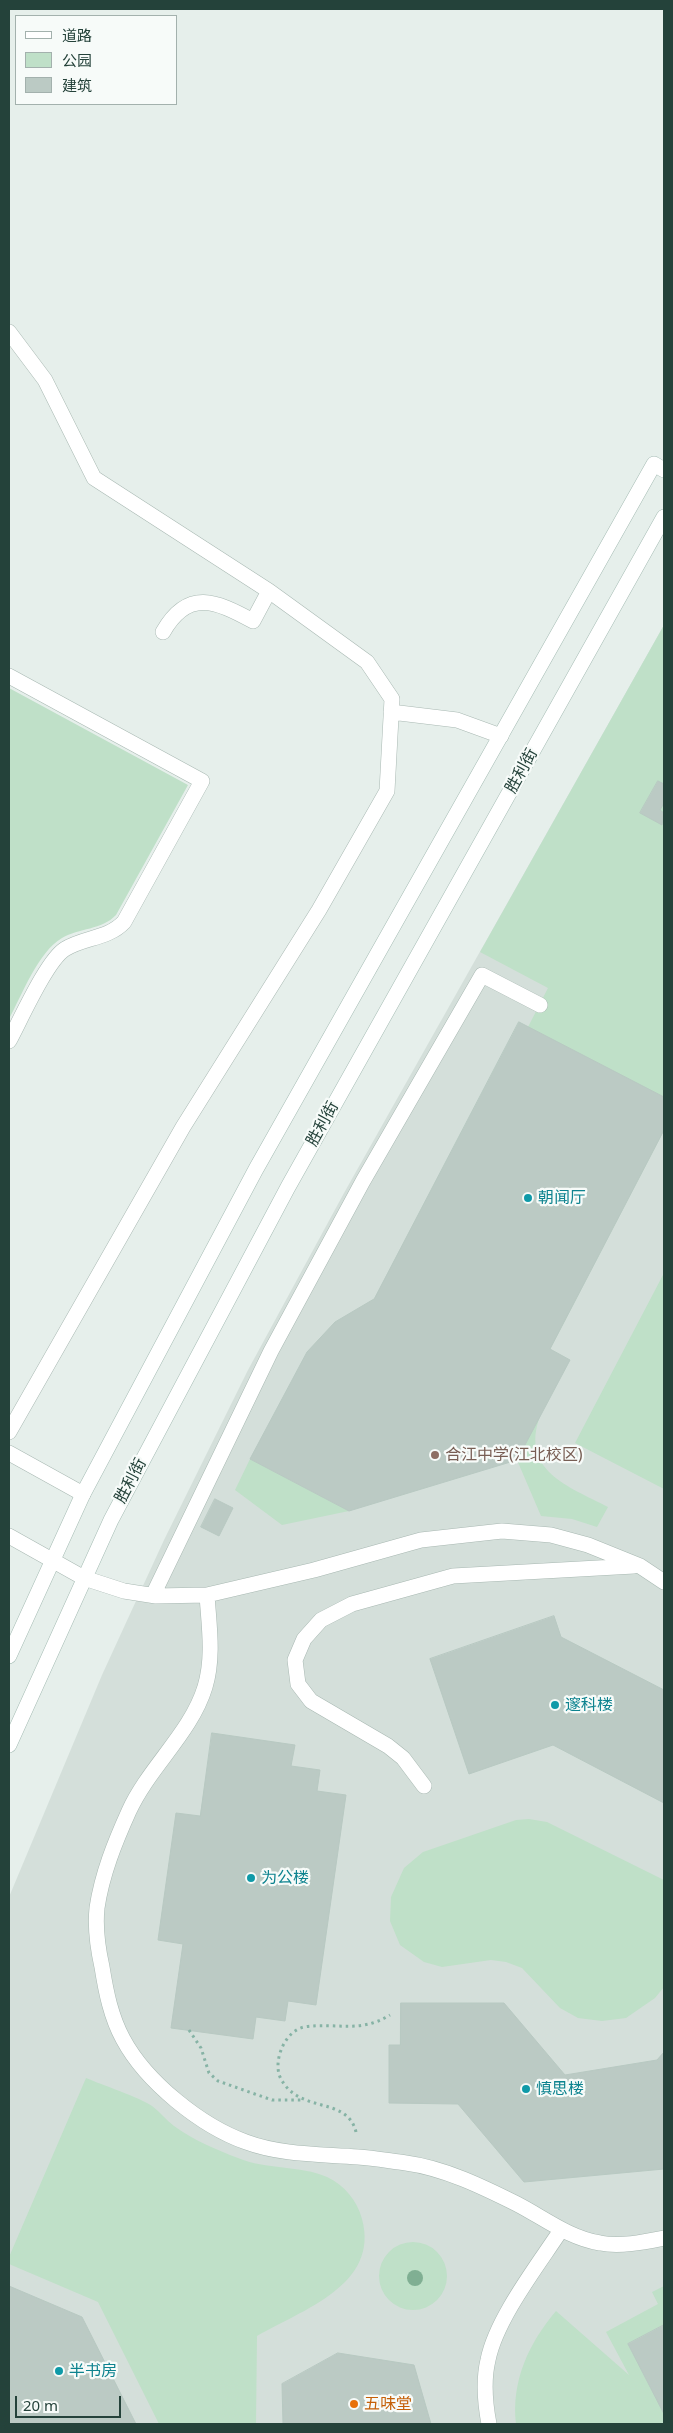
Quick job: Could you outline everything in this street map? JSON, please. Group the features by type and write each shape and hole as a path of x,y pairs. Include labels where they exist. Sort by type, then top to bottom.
{"street":[{"path":"9,332 45,380 94,478 269,591 367,662 392,700 387,791 319,910 183,1127 9,1432"},
{"path":"9,1656 83,1494 256,1169 501,736 659,467"},
{"name":"胜利街","path":"9,1745 84,1578 140,1464 288,1187 664,517"},
{"path":"163,632 178,610 203,601 230,608 253,621 269,591"},
{"path":"9,676 202,781 124,922 112,932 75,944 56,956 9,1041"},
{"path":"391,712 457,720 501,736"},
{"path":"153,1595 271,1351 363,1181 482,975 540,1005"},
{"path":"9,1453 83,1494"},
{"path":"9,1536 84,1578 124,1591 153,1595 207,1596 314,1570 421,1540 502,1531 551,1535 588,1545 640,1566 664,1582"},
{"path":"424,1786 403,1758 388,1746 311,1701 298,1684 295,1660 304,1639 321,1620 352,1604 453,1576 640,1566"},
{"path":"207,1596 210,1657 205,1687 192,1715 130,1807 108,1858 97,1910 98,1950 107,1998 123,2039 144,2069 178,2101 208,2124 246,2142 295,2153 361,2157 419,2165 464,2180 517,2204 561,2230 600,2243 641,2242 664,2238"},
{"path":"489,2424 485,2386 488,2359 498,2332 513,2304 561,2230"}],"path":[{"path":"301,2100 288,2091 279,2074 278,2055 289,2037 302,2028 358,2027 376,2024 390,2015"},
{"path":"189,2030 201,2048 209,2073 218,2081 272,2100 301,2100 326,2105 342,2113 354,2126 361,2157"}],"shaded area":[{"name":"合江中学(江北校区)","path":"664,625 664,2424 9,2424 9,1897 102,1675 164,1540 248,1370 344,1193"}],"green space":[{"path":"664,625 664,1130 550,1349 391,1267 519,1022 528,1027 548,988 480,952"},
{"path":"9,688 188,785 116,915 104,924 69,935 53,945 38,963 9,1019"},
{"path":"664,1273 664,1489 575,1443"},
{"path":"540,1416 536,1435 537,1450 542,1463 564,1483 608,1507 597,1527 572,1519 541,1516 517,1460"},
{"path":"250,1459 349,1511 282,1525 235,1490"},
{"path":"529,1819 547,1822 664,1880 664,1987 655,1998 626,2018 602,2021 578,2018 560,2008 522,1968 506,1962 491,1960 442,1967 424,1962 400,1945 390,1921 391,1897 404,1868 423,1852 516,1820"},
{"path":"86,2078 146,2102 181,2131 222,2152 249,2162 317,2173 327,2177 339,2184 349,2194 360,2212 365,2242 360,2261 349,2278 315,2305 257,2336 256,2424 159,2424 98,2302 9,2264 9,2257"},
{"path":"413,2242 426,2245 437,2252 444,2263 447,2276 444,2289 437,2300 426,2307 413,2310 400,2307 389,2300 382,2289 379,2276 382,2263 389,2252 400,2245"},
{"path":"664,2286 664,2325 628,2344 664,2414 664,2424 516,2424 516,2393 524,2363 546,2323 556,2311 629,2375 606,2332 658,2304 652,2292"}],"building":[{"path":"658,781 664,784 664,803 660,810 664,813 662,825 640,813"},
{"name":"朝闻厅","path":"519,1022 664,1097 664,1130 550,1349 570,1360 517,1460 349,1511 250,1459 307,1352 335,1322 374,1299"},
{"path":"215,1499 233,1508 219,1536 201,1527"},
{"name":"邃科楼","path":"554,1616 561,1637 664,1690 664,1803 553,1745 469,1774 430,1659"},
{"name":"为公楼","path":"212,1733 295,1745 291,1766 320,1770 317,1791 346,1795 316,2005 288,2001 285,2021 256,2017 253,2039 171,2028 183,1944 158,1940 176,1813 200,1816"},
{"name":"慎思楼","path":"401,2003 504,2003 565,2075 657,2060 664,2052 664,2169 524,2182 458,2104 389,2103 389,2045 400,2045"},
{"name":"半书房","path":"9,2286 82,2317 136,2424 9,2424"},
{"path":"664,2325 664,2414 628,2344"},
{"name":"五味堂","path":"338,2353 414,2365 431,2424 283,2424 282,2384"}],"place":[{"name":"朝闻厅","path":"528,1198"},
{"name":"合江中学(江北校区)","path":"435,1455"},
{"name":"邃科楼","path":"555,1705"},
{"name":"为公楼","path":"251,1878"},
{"name":"慎思楼","path":"526,2089"},
{"name":"半书房","path":"59,2371"},
{"name":"五味堂","path":"354,2404"}]}
